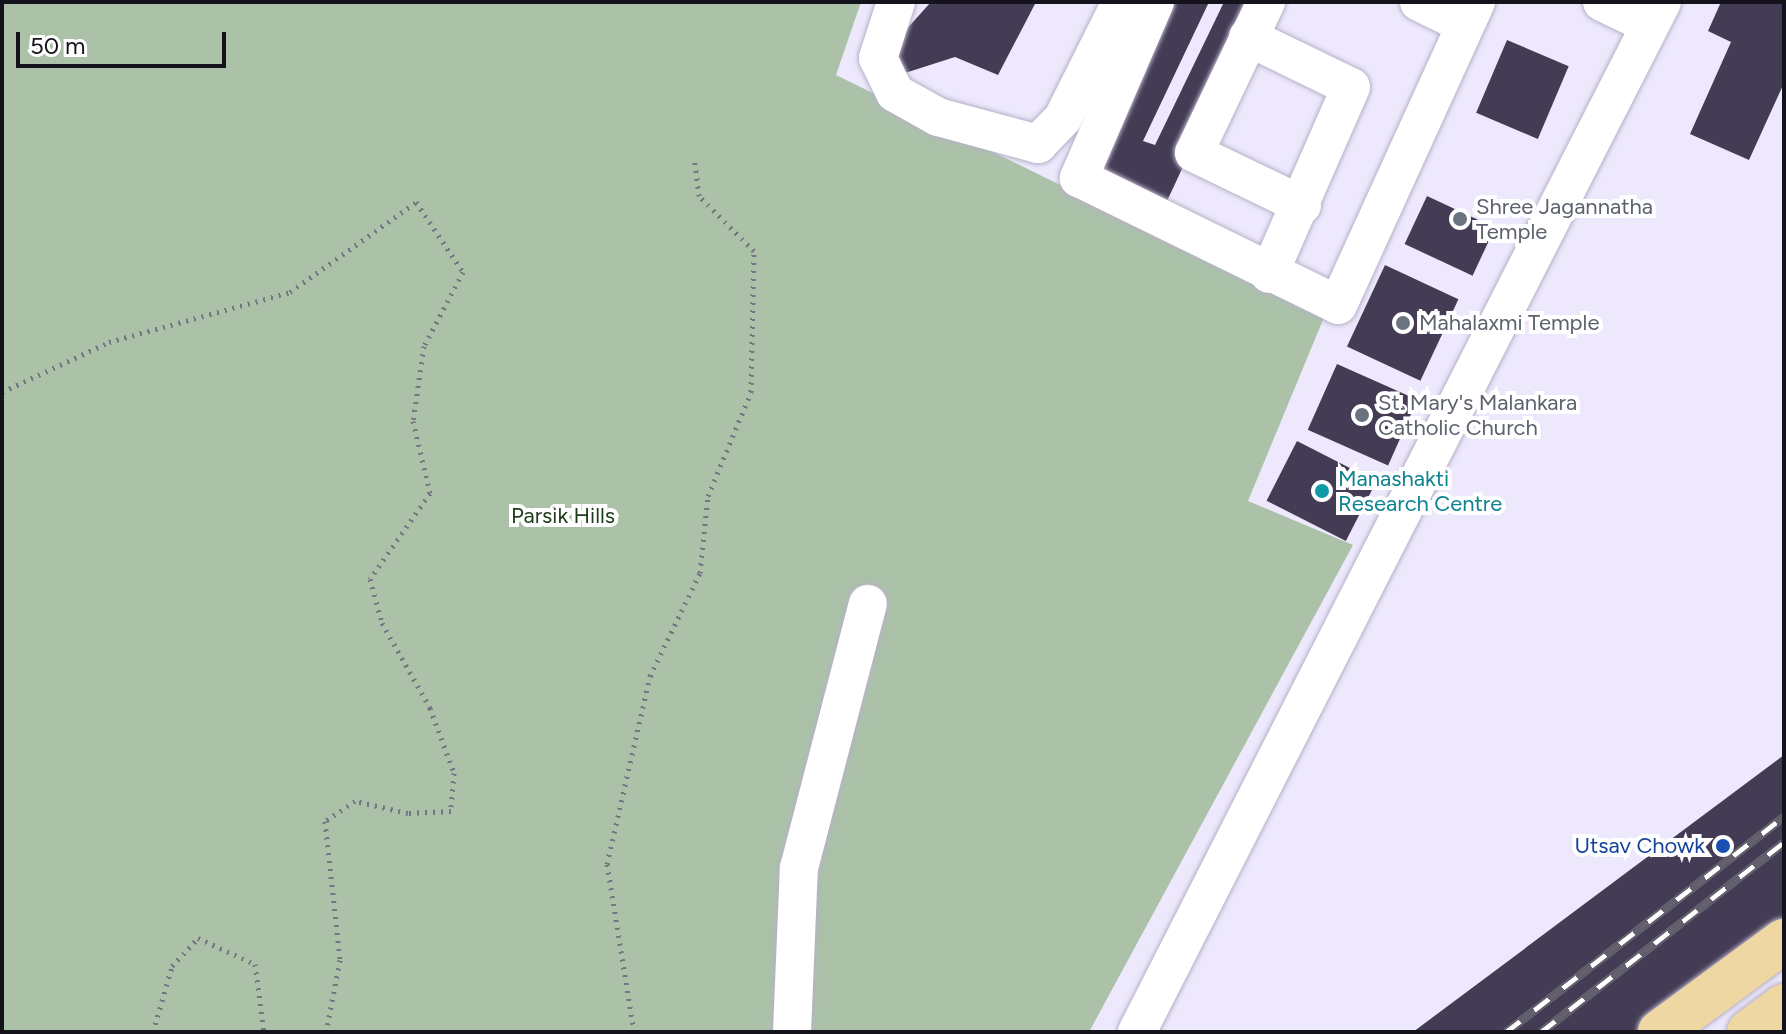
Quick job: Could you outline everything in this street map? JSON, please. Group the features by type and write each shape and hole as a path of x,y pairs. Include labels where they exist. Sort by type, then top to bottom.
{"main road":[{"path":"1660,1032 1784,941"},
{"path":"1749,1032 1784,1006"}],"street":[{"path":"896,2 878,58 895,93 938,117 1028,144 1038,144 1063,118 1121,2"},
{"path":"1155,2 1079,178 1327,303 1338,305 1346,296 1470,13 1419,2"},
{"path":"1266,2 1194,153 1302,205"},
{"path":"1137,1032 1656,14 1602,2"},
{"path":"1248,37 1351,87 1302,205 1269,274"},
{"path":"792,1032 799,868 868,604"}],"path":[{"path":"634,1032 607,864 650,676 700,573 708,496 751,392 754,251 699,196 695,162"},
{"path":"2,392 109,342 290,292 416,202 463,272 424,346 416,406 430,493 370,579 382,623 430,708 454,773 451,811 408,813 355,801 325,821 340,960 326,1032"},
{"path":"153,1032 172,966 198,938 255,964 264,1032"}],"green space":[{"name":"Parsik Hills","path":"2,2 861,2 836,75 1325,315 1248,501 1353,545 1089,1032 2,1032"}],"building":[{"path":"931,2 1036,2 998,75 955,57 905,73 894,43"},
{"path":"1165,2 1209,2 1143,141 1155,145 1224,2 1260,2 1167,201 1087,174"},
{"path":"1721,2 1784,2 1784,83 1749,160 1690,134 1731,42 1708,31"},
{"path":"1507,40 1569,66 1538,139 1476,113"},
{"path":"1427,196 1495,228 1473,276 1405,244"},
{"name":"Mahalaxmi Temple","path":"1385,265 1458,299 1420,381 1347,347"},
{"name":"St. Mary's Malankara Catholic Church","path":"1337,364 1417,400 1388,466 1308,430"},
{"name":"Manashakti Research Centre","path":"1297,441 1376,481 1346,541 1267,501"},
{"name":"Utsav Chowk","path":"1784,755 1784,937 1657,1032 1413,1032"}],"railway":[{"path":"1506,1032 1784,816"},
{"path":"1541,1032 1784,842"}],"place":[{"name":"Shree Jagannatha Temple","path":"1460,219"},
{"name":"Mahalaxmi Temple","path":"1403,323"},
{"name":"St. Mary's Malankara Catholic Church","path":"1362,415"},
{"name":"Manashakti Research Centre","path":"1322,491"},
{"name":"Utsav Chowk","path":"1723,846"}]}
